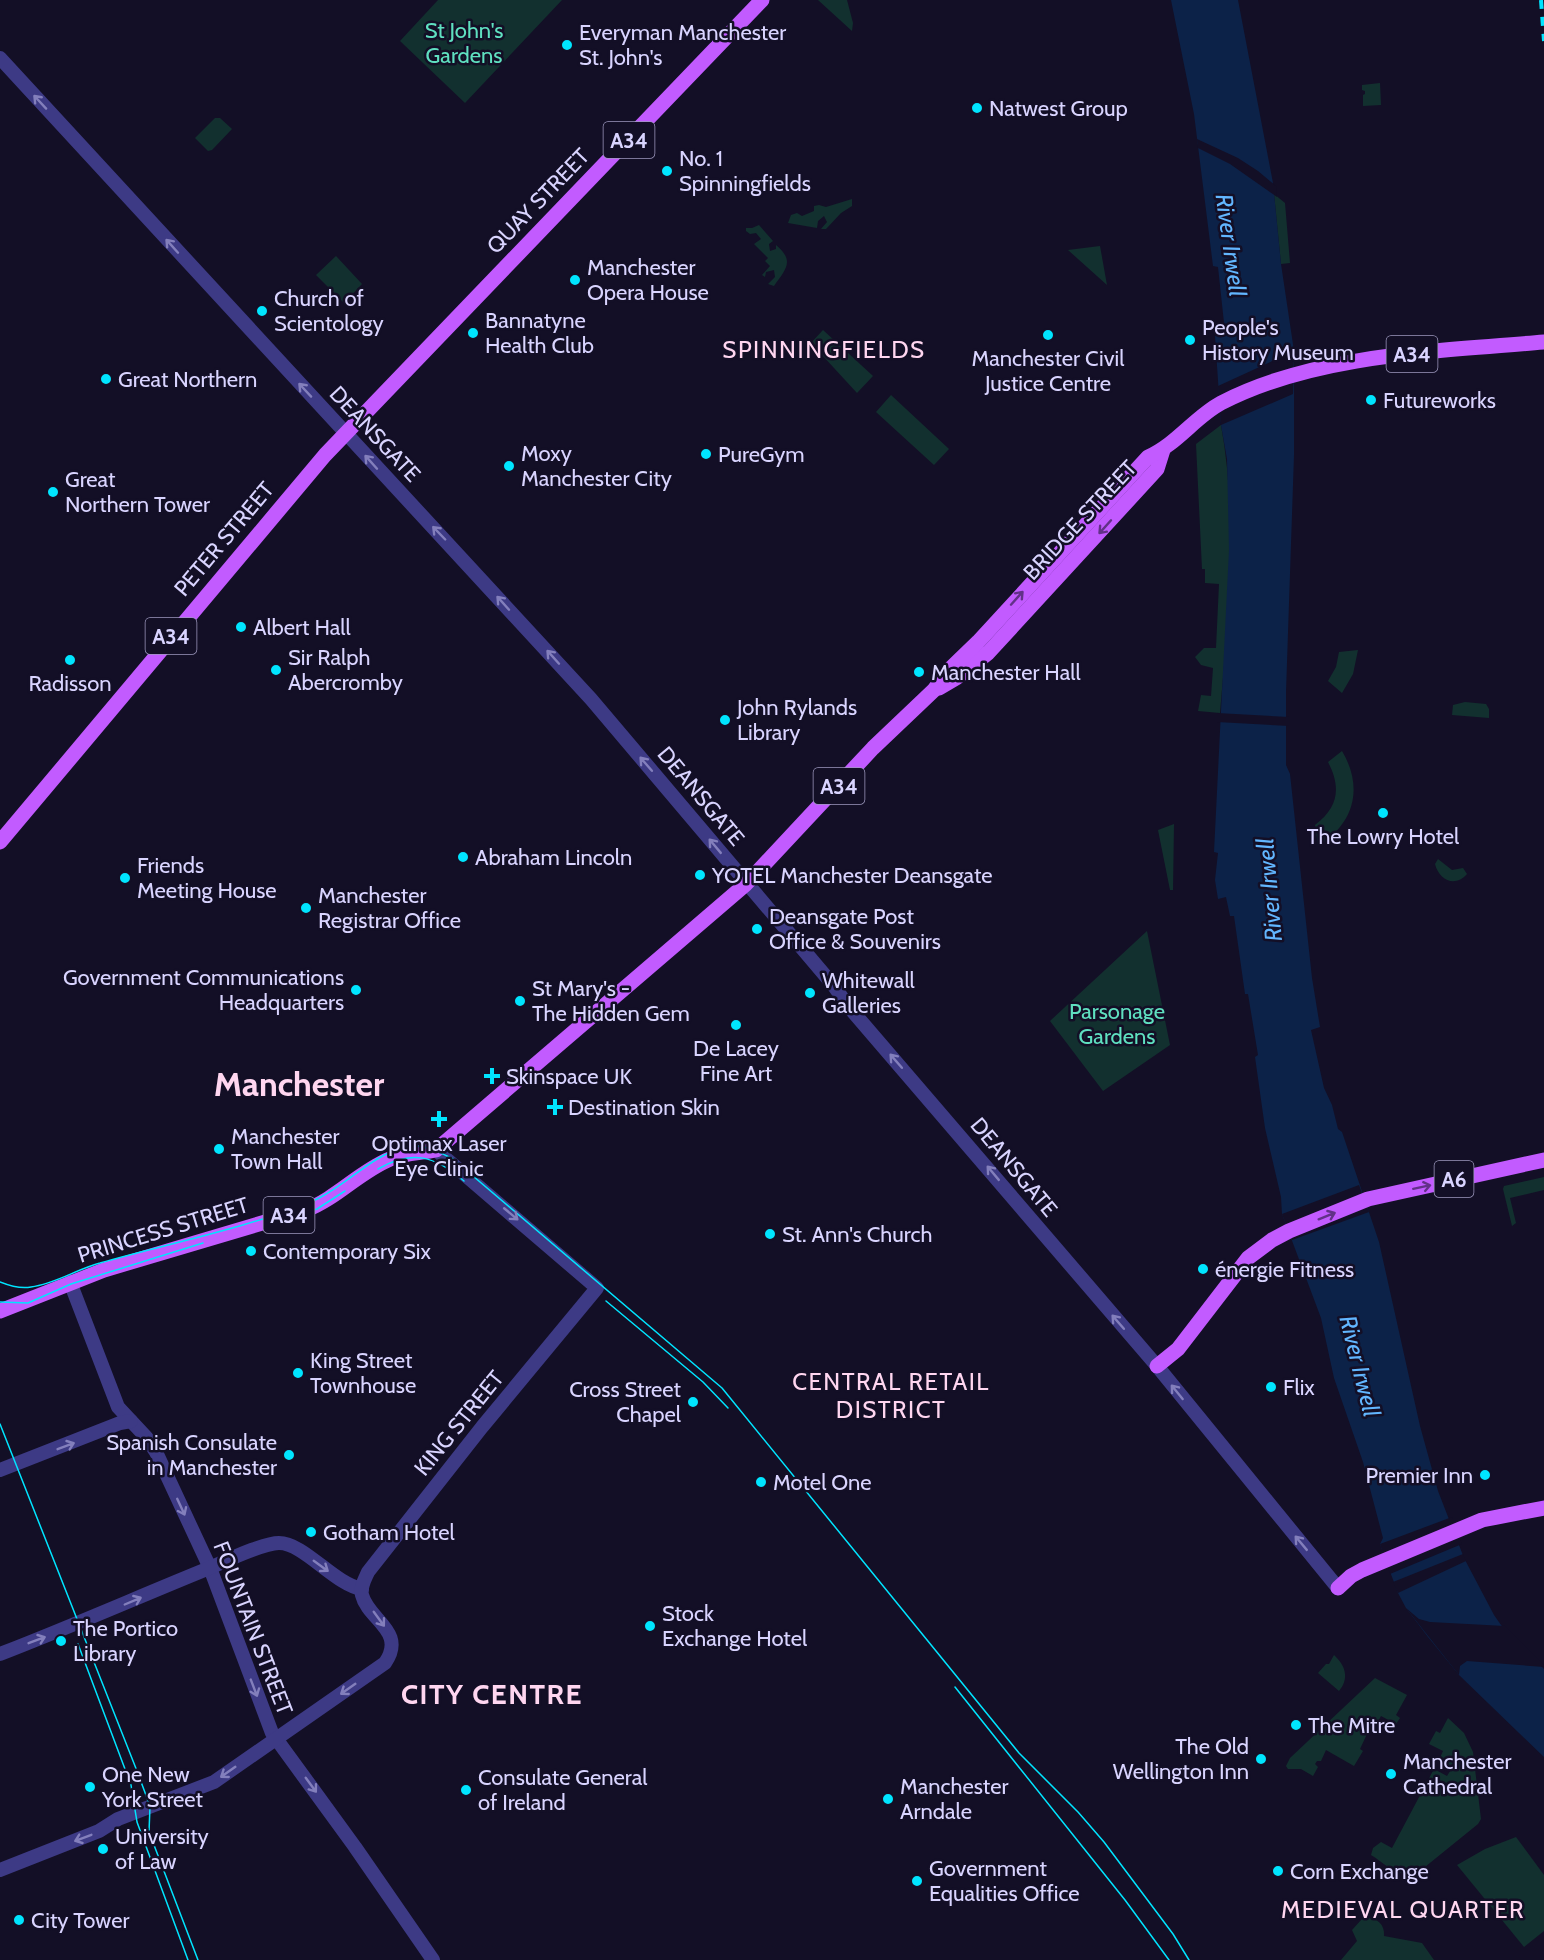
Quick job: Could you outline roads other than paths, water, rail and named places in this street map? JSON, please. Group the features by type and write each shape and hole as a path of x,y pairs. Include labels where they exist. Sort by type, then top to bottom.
{"main road":[{"name":"QUAY STREET","path":"345,433 762,0"},
{"name":"BRIDGE STREET","path":"746,884 873,748 934,690 948,671 978,642 1148,457 1163,450 1219,404 1268,384 1325,368 1390,357 1544,342"},
{"name":"PETER STREET","path":"0,842 345,433"},
{"name":"A34","path":"436,1149 746,884"},
{"name":"PRINCESS STREET","path":"0,1311 70,1282 148,1255 306,1210 324,1202 360,1176 392,1158 436,1149"},
{"name":"A6","path":"1157,1366 1178,1349 1248,1258 1272,1240 1365,1200 1544,1160"},
{"path":"1338,1588 1351,1576 1385,1559 1458,1528 1482,1520 1544,1508"}],"street":[{"name":"DEANSGATE","path":"0,58 591,699 834,986 848,1006 1157,1366 1338,1588"},
{"name":"KING STREET","path":"362,1589 368,1572 377,1559 597,1288 436,1149"},
{"name":"FOUNTAIN STREET","path":"70,1282 114,1397 121,1411 146,1437 156,1452 210,1568 269,1726 433,1960"},
{"path":"6,1468 131,1421"},
{"path":"0,1654 79,1624 210,1568 266,1546 280,1543 302,1552 350,1586 362,1589 362,1597 390,1634 391,1651 385,1663 214,1782 143,1808 118,1819 99,1832 0,1869"}],"water":[{"name":"River Irwell","path":"1171,0 1238,0 1273,183 1281,264 1294,351 1294,455 1286,692 1286,765 1290,774 1312,978 1320,1027 1311,1030 1324,1088 1332,1105 1338,1129 1342,1132 1379,1242 1420,1426 1438,1491 1464,1558 1494,1615 1544,1669 1544,1757 1459,1675 1406,1608 1398,1593 1380,1544 1383,1538 1363,1462 1334,1378 1321,1318 1282,1214 1281,1197 1265,1128 1255,1057 1258,1055 1248,994 1245,994 1234,916 1230,916 1226,897 1218,899 1215,880 1218,853 1214,852 1229,550 1227,459 1221,425 1215,336 1225,332 1218,267 1213,266 1194,114"}],"tram line":[{"path":"0,1282 27,1288 40,1285 100,1263 285,1212 323,1196 369,1164 406,1147 425,1147 453,1159 722,1388 1019,1753 1078,1812 1104,1842 1173,1934 1189,1960"},
{"path":"378,1169 402,1159 423,1158 443,1166 464,1181"},
{"path":"275,1222 317,1209 345,1191"},
{"path":"0,1302 28,1303 71,1284 203,1243"},
{"path":"606,1301 703,1382 728,1408"},
{"path":"0,1424 150,1806 149,1832 198,1960"},
{"path":"78,1644 131,1785 137,1822 188,1960"},
{"path":"955,1687 1125,1900 1169,1960"}],"railway":[{"path":"1541,0 1544,41"}],"place":[{"name":"Everyman Manchester St. John's","path":"567,45"},
{"name":"Natwest Group","path":"977,108"},
{"name":"No. 1 Spinningfields","path":"667,171"},
{"name":"Manchester Opera House","path":"575,280"},
{"name":"Church of Scientology","path":"262,311"},
{"name":"Bannatyne Health Club","path":"473,333"},
{"name":"Manchester Civil Justice Centre","path":"1048,335"},
{"name":"People's History Museum","path":"1190,340"},
{"name":"Great Northern","path":"106,379"},
{"name":"Futureworks","path":"1371,400"},
{"name":"PureGym","path":"706,454"},
{"name":"Moxy Manchester City","path":"509,466"},
{"name":"Great Northern Tower","path":"53,492"},
{"name":"Albert Hall","path":"241,627"},
{"name":"Radisson","path":"70,660"},
{"name":"Sir Ralph Abercromby","path":"276,670"},
{"name":"Manchester Hall","path":"919,672"},
{"name":"John Rylands Library","path":"725,720"},
{"name":"The Lowry Hotel","path":"1383,813"},
{"name":"Abraham Lincoln","path":"463,857"},
{"name":"YOTEL Manchester Deansgate","path":"700,875"},
{"name":"Friends Meeting House","path":"125,878"},
{"name":"Manchester Registrar Office","path":"306,908"},
{"name":"Deansgate Post Office & Souvenirs","path":"757,929"},
{"name":"Government Communications Headquarters","path":"356,990"},
{"name":"Whitewall Galleries","path":"810,993"},
{"name":"St Mary's - The Hidden Gem","path":"520,1001"},
{"name":"De Lacey Fine Art","path":"736,1025"},
{"name":"Skinspace UK","path":"492,1076"},
{"name":"Destination Skin","path":"555,1107"},
{"name":"Optimax Laser Eye Clinic","path":"439,1119"},
{"name":"Manchester Town Hall","path":"219,1149"},
{"name":"St. Ann's Church","path":"770,1234"},
{"name":"Contemporary Six","path":"251,1251"},
{"name":"énergie Fitness","path":"1203,1269"},
{"name":"King Street Townhouse","path":"298,1373"},
{"name":"Flix","path":"1271,1387"},
{"name":"Cross Street Chapel","path":"693,1402"},
{"name":"Spanish Consulate in Manchester","path":"289,1455"},
{"name":"Premier Inn","path":"1485,1475"},
{"name":"Motel One","path":"761,1482"},
{"name":"Gotham Hotel","path":"311,1532"},
{"name":"Stock Exchange Hotel","path":"650,1626"},
{"name":"The Portico Library","path":"61,1641"},
{"name":"The Mitre","path":"1296,1725"},
{"name":"The Old Wellington Inn","path":"1261,1759"},
{"name":"Manchester Cathedral","path":"1391,1774"},
{"name":"One New York Street","path":"90,1787"},
{"name":"Consulate General of Ireland","path":"466,1790"},
{"name":"Manchester Arndale","path":"888,1799"},
{"name":"University of Law","path":"103,1849"},
{"name":"Corn Exchange","path":"1278,1871"},
{"name":"Government Equalities Office","path":"917,1881"},
{"name":"City Tower","path":"19,1920"}],"district":[{"name":"SPINNINGFIELDS","path":"824,349"},
{"name":"Manchester","path":"299,1084"},
{"name":"CENTRAL RETAIL DISTRICT","path":"891,1395"},
{"name":"CITY CENTRE","path":"492,1694"},
{"name":"MEDIEVAL QUARTER","path":"1403,1909"}],"park label":[{"name":"St John's Gardens","path":"464,42"},
{"name":"Parsonage Gardens","path":"1117,1024"}]}
